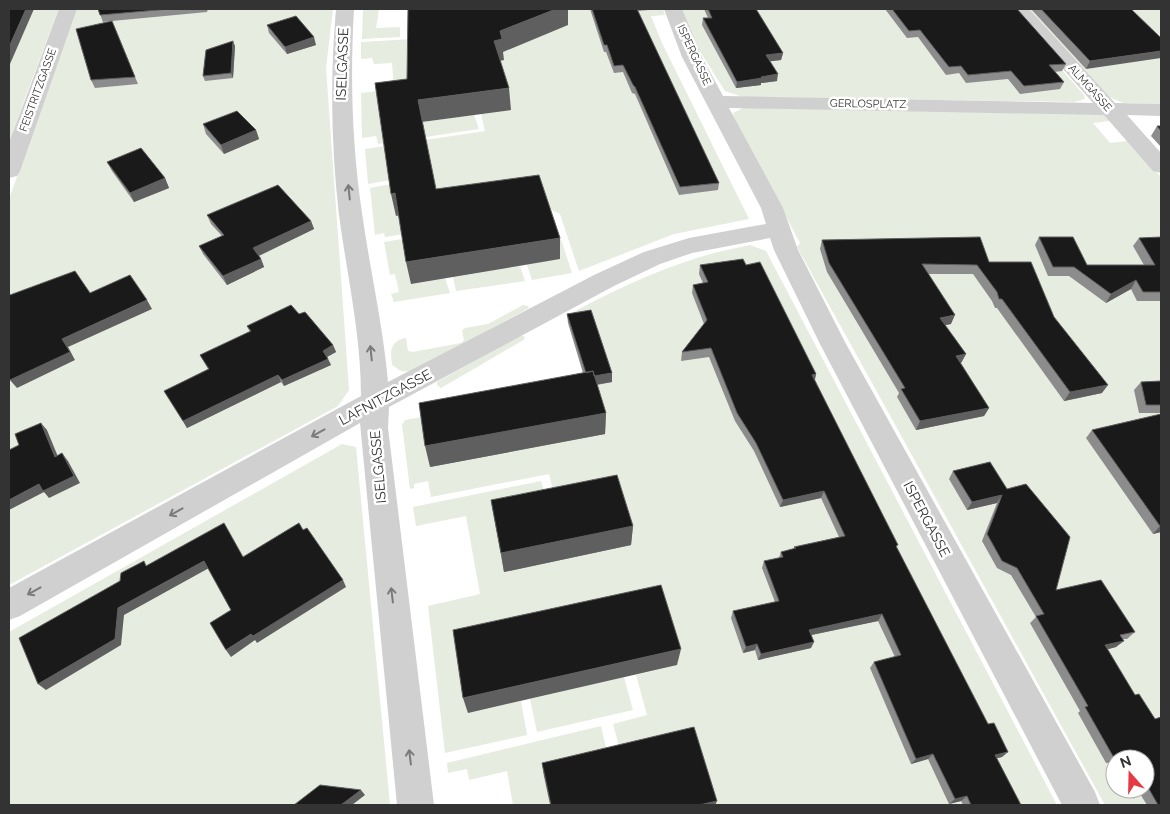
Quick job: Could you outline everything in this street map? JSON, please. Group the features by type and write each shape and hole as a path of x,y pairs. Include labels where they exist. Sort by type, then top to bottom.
{"street":[{"name":"FEISTRITZGASSE","path":"9,171 68,9"},
{"name":"ISELGASSE","path":"345,9 340,104 355,243 362,275 376,401 374,428 416,805"},
{"name":"ISPERGASSE","path":"673,9 692,58 716,102"},
{"name":"ALMGASSE","path":"1019,9 1161,166"},
{"name":"GERLOSPLATZ","path":"716,102 1161,110"},
{"path":"716,102 772,208 778,229"},
{"name":"LAFNITZGASSE","path":"9,605 376,401 605,280 652,258 689,246 778,229"},
{"name":"ISPERGASSE","path":"778,229 786,250 833,344 1082,805"}],"shaded area":[{"path":"9,9 59,9 9,145"},
{"path":"77,9 333,9 326,68 349,390 338,406 9,585 9,199"},
{"path":"363,9 402,9 379,10 376,28 400,27 400,37 362,39"},
{"path":"490,9 663,9 665,15 651,16 662,43 749,219 674,234 579,271 560,214 548,208 480,222 385,237 384,233 375,235 370,188 391,184 390,180 368,184 365,149 485,131 481,114 510,110 380,104 413,138 378,144 376,136 362,138 361,93 394,89 392,63 374,64 372,58 361,59 361,42 450,37"},
{"path":"681,9 1008,9 1084,95 1085,99 1074,102 743,97 725,91 696,45"},
{"path":"1028,9 1161,9 1161,104 1123,103 1109,97"},
{"path":"749,105 1104,113 1110,121 1093,123 1110,143 1128,141 1161,177 1161,805 1105,805 797,247 800,243 733,113"},
{"path":"474,115 479,129 419,138 415,123"},
{"path":"553,215 572,273 532,280 527,265 445,278 450,293 394,302 391,294 399,292 395,274 390,275 384,242"},
{"path":"750,245 766,251 1057,805 709,805 622,757 613,724 647,715 636,675 677,665 468,713 521,701 527,735 445,753 428,606 480,594 466,516 416,526 413,507 541,481 549,509 557,507 549,474 431,497 428,481 414,484 414,488 410,489 402,425 405,420 588,388 570,314 648,276 717,252"},
{"path":"520,266 525,281 456,291 453,277"},
{"path":"523,305 529,308 411,372 401,371 392,365 392,347 401,339 406,338 408,351 413,352 461,343 464,340 462,330 465,328 488,324"},
{"path":"520,336 524,336 525,339 441,388 437,385 437,382"},
{"path":"342,444 356,447 390,805 9,805 9,632"},
{"path":"624,677 633,710 537,732 530,699"},
{"path":"601,726 609,761 544,777 550,805 513,805 507,771 469,780 467,769 448,773 447,763"}],"building":[{"path":"9,9 26,9 9,47"},
{"path":"98,9 169,9 100,15"},
{"path":"408,9 556,9 500,31 502,39 494,41 509,88 418,100 436,189 539,175 560,238 406,262 395,193 391,194 375,83 407,79"},
{"path":"592,9 637,9 719,183 680,187 635,87 623,65 614,66 607,45 604,45"},
{"path":"708,9 756,9 783,53 766,55 778,74 737,82 703,18 712,18"},
{"path":"892,9 1017,9 1066,64 1049,65 1064,82 1024,86 1011,71 968,75 961,66 949,67 920,30 909,31"},
{"path":"1041,9 1131,9 1161,38 1161,51 1090,61"},
{"path":"296,16 314,37 285,47 267,25"},
{"path":"112,21 135,77 91,80 76,29"},
{"path":"233,41 231,73 203,76 206,50"},
{"path":"237,111 256,130 221,145 203,124"},
{"path":"141,148 165,178 130,193 107,162"},
{"path":"278,185 311,221 253,248 261,259 223,276 199,246 224,235 207,215"},
{"path":"980,237 989,262 1031,262 1054,317 1108,385 1070,392 1002,299 999,299 997,292 977,265 922,264 955,315 940,318 966,354 956,356 989,408 920,421 901,389 905,388 829,263 822,240"},
{"path":"1039,237 1073,237 1087,265 1155,265 1139,238 1161,237 1161,292 1143,292 1136,280 1111,294 1074,267 1053,267"},
{"path":"743,259 746,265 760,262 816,374 812,375 898,545 896,546 988,724 994,723 1008,752 995,755 1021,805 971,805 967,796 955,799 933,754 916,759 874,662 901,655 882,614 809,630 814,642 761,654 757,644 746,647 733,611 779,601 764,561 783,557 781,552 796,548 794,547 845,536 824,491 783,500 756,443 737,413 711,348 682,352 707,320 693,285 708,282 700,265"},
{"path":"75,271 90,293 130,275 147,300 62,339 70,352 10,380 9,292 10,295"},
{"path":"291,305 299,314 305,312 333,345 323,351 328,359 282,380 278,375 183,421 164,391 209,369 200,355 251,331 247,326"},
{"path":"591,310 612,373 594,376 593,371 586,373 567,314"},
{"path":"593,371 606,413 425,446 419,403"},
{"path":"1161,381 1161,405 1146,405 1141,382"},
{"path":"1161,414 1161,526 1160,526 1092,430"},
{"path":"41,423 55,457 62,453 74,476 43,491 39,484 9,500 9,450 19,445 15,434"},
{"path":"990,462 1007,489 1026,484 1070,537 1056,590 1101,580 1135,632 1120,635 1124,641 1105,645 1135,695 1139,694 1155,719 1161,717 1161,805 1158,805 1155,799 1155,749 1109,749 1085,707 1088,706 1036,616 1044,614 1017,568 1002,561 987,534 1002,495 972,502 953,471"},
{"path":"617,475 633,526 501,553 491,500"},
{"path":"224,523 243,557 299,523 303,530 307,528 343,580 253,636 251,634 226,650 210,623 231,610 204,561 118,608 115,639 38,684 19,638 120,581 121,573 144,561 146,566"},
{"path":"661,585 681,649 463,698 453,630"},
{"path":"694,727 717,801 699,805 551,805 542,763"},
{"path":"320,785 361,790 341,805 294,805"}]}
